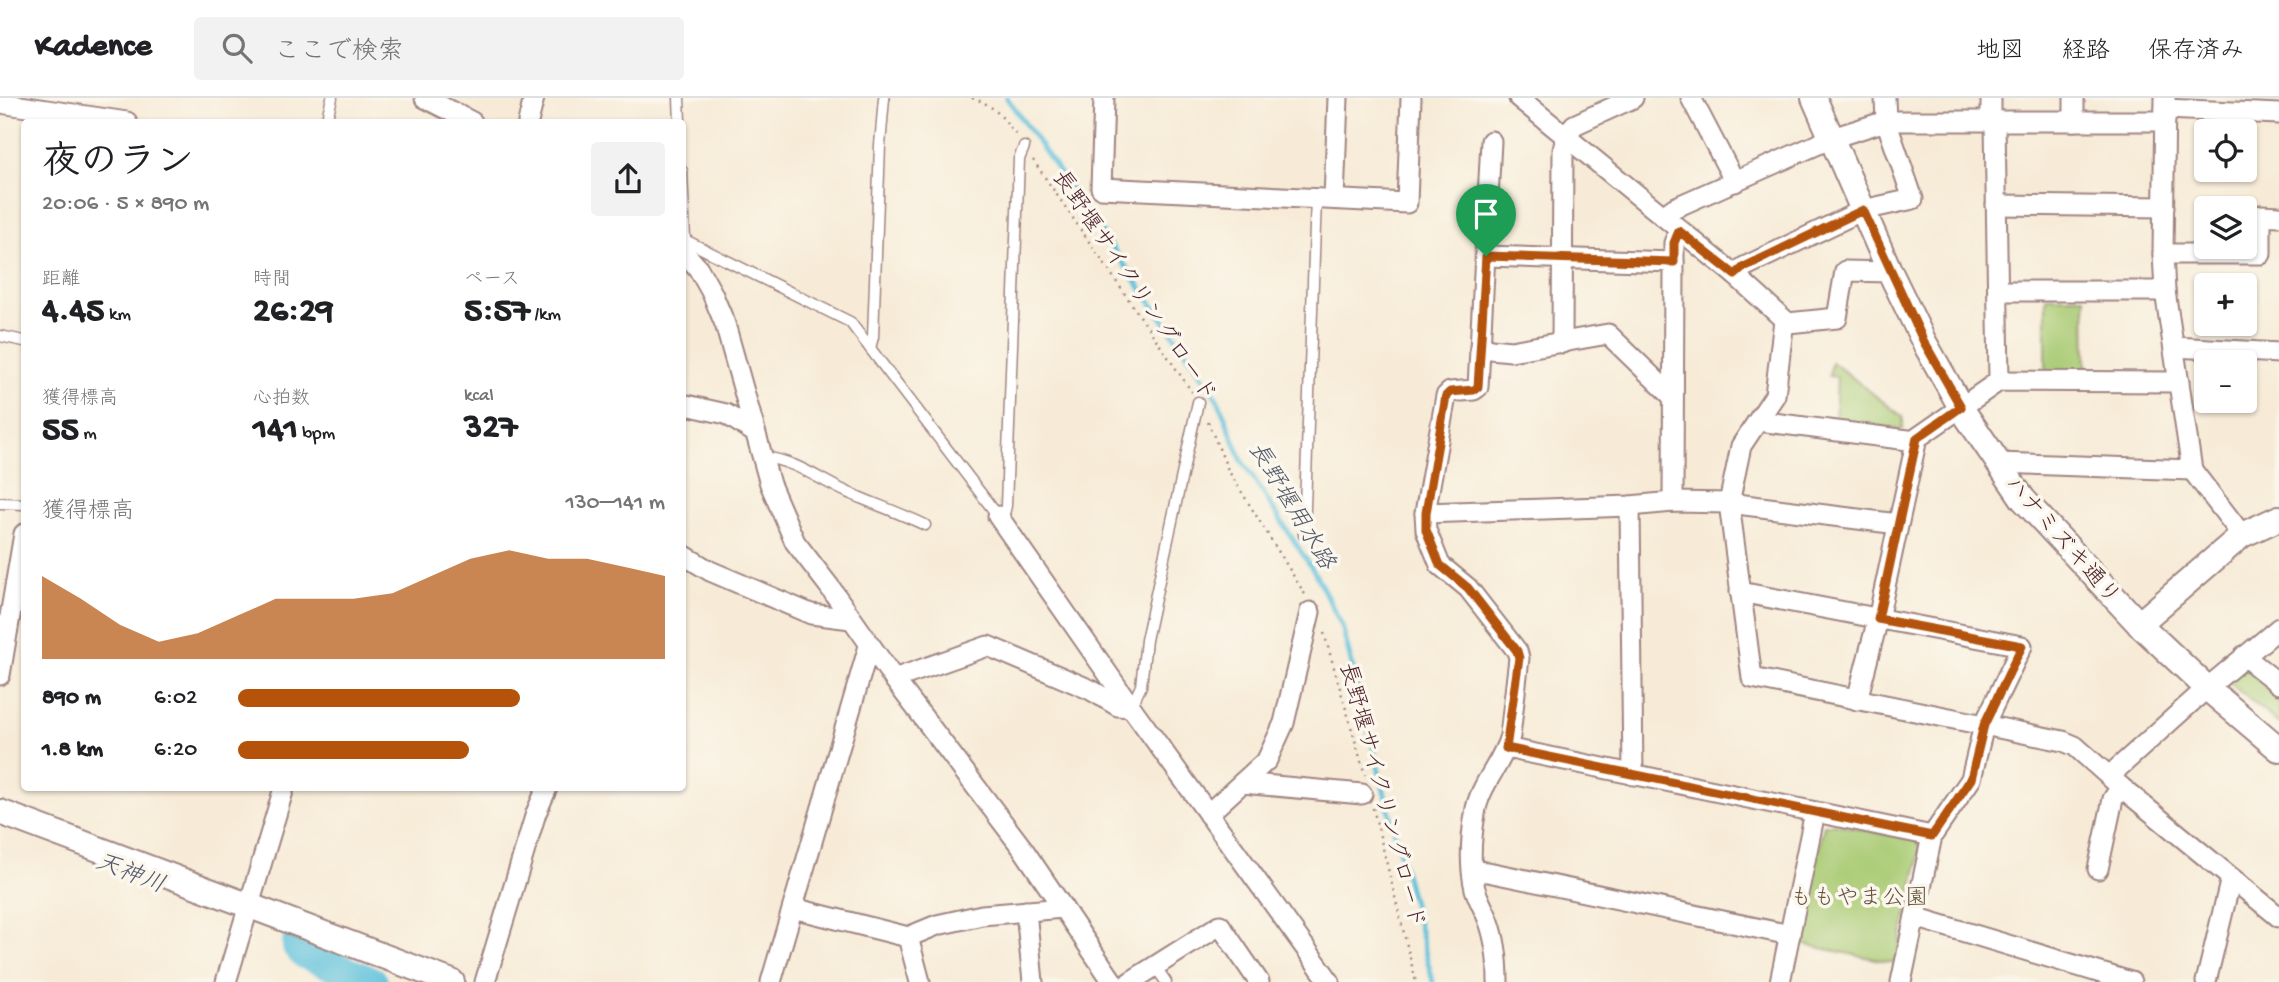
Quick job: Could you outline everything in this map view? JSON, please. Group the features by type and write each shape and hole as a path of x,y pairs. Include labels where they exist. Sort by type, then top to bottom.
{"street":[{"path":"425,98 465,119"},
{"path":"529,119 534,98"},
{"path":"1104,98 1101,188 1407,203 1411,98"},
{"path":"1325,199 1338,98"},
{"path":"1519,98 1735,275 1788,323 1838,318 1844,271 1890,272"},
{"path":"1562,342 1563,150 1566,137 1574,125 1633,98"},
{"path":"1691,98 1735,182"},
{"name":"ハナミズキ通り","path":"1814,98 1890,272 1924,342 1961,407 2023,499 2139,624 2207,688 2279,749"},
{"path":"1735,275 1744,267 1863,210 1913,199 1886,121 1885,98"},
{"path":"1990,98 1996,205 1999,381"},
{"path":"2074,98 2074,121"},
{"path":"6,102 109,119"},
{"path":"1663,216 1674,208 1832,138 1886,121 2074,121 2165,109 2244,105 2279,114"},
{"path":"2165,109 2165,291 2192,470 2242,535"},
{"path":"1491,141 1478,387 1474,390 1450,392 1446,396 1426,513 1426,530 1440,565 1468,588 1517,651 1519,658 1506,748 1486,782 1475,812 1473,872 1476,892 1491,927 1498,982"},
{"path":"1996,205 2164,207"},
{"path":"2163,254 2261,254 2261,215 2279,216"},
{"path":"1673,502 1674,243 1679,231"},
{"path":"686,249 712,293 725,324 754,432 780,511 795,542 894,680 1023,849 1113,982"},
{"path":"1486,256 1674,262"},
{"path":"1998,291 2165,291"},
{"path":"1784,320 1775,395 1741,446 1729,503 1752,678 2075,746 2279,918"},
{"path":"1480,348 1511,351 1608,334 1673,397"},
{"path":"2175,347 2279,353"},
{"path":"1857,700 1878,619 1917,438 1999,381 2179,382"},
{"path":"686,405 726,414 754,432"},
{"path":"1758,421 1916,441"},
{"path":"1998,463 2192,470"},
{"path":"1426,513 1673,502 1729,503 1898,524"},
{"path":"1630,506 1633,775"},
{"path":"2139,624 2242,535 2279,518"},
{"path":"1000,519 1131,708 1330,982"},
{"path":"0,675 21,552"},
{"path":"686,556 710,571 811,614 851,620"},
{"path":"1740,592 2022,646 1984,725 1971,779 1932,836 1901,982"},
{"path":"1208,814 1267,760 1284,723 1309,605"},
{"path":"2098,869 2118,768 2279,628"},
{"path":"771,982 869,646"},
{"path":"894,680 988,646 1091,690 1118,706 1131,708"},
{"path":"2245,656 2279,684"},
{"path":"1506,748 1932,836"},
{"path":"1242,783 1367,793"},
{"path":"226,982 283,791"},
{"path":"485,982 536,813 546,791"},
{"path":"0,812 453,982"},
{"path":"1780,982 1815,812"},
{"path":"1473,872 1488,872 1790,934"},
{"path":"2206,982 2231,878"},
{"path":"793,908 908,937 937,925 982,915 1063,908"},
{"path":"1026,911 1033,982"},
{"path":"1916,917 2131,982"},
{"path":"1130,982 1160,974 1220,925 1259,982"},
{"path":"908,937 920,982"}],"lane":[{"path":"327,119 332,98"},
{"path":"679,98 680,119"},
{"path":"870,348 873,337 884,98"},
{"path":"686,245 850,322 1000,519 1006,506 1019,159 1024,147"},
{"path":"1304,535 1325,199"},
{"path":"0,335 21,340"},
{"path":"1131,708 1141,686 1146,640 1198,402"},
{"path":"763,457 798,466 850,494 925,525"},
{"path":"0,503 21,505"}],"path":[{"name":"長野堰サイクリングロード","path":"972,98 986,102 998,110 1198,402 1228,470 1309,605"},
{"name":"長野堰サイクリングロード","path":"1322,629 1416,982"}],"green space":[{"path":"2046,297 2085,297 2086,373 2046,373"},
{"path":"1832,362 1903,417 1903,429 1835,422 1837,377 1829,376"},
{"path":"2245,666 2279,694 2279,724 2226,680"},
{"name":"ももやま公園","path":"1834,824 1915,840 1921,849 1896,963 1796,943 1824,825"}],"waterway":[{"name":"長野堰用水路","path":"1007,98 1219,402 1242,461 1315,573 1342,626 1433,982"},
{"name":"天神川","path":"298,936 297,946 304,954 373,982"}],"route":[{"path":"1863,210 1924,342 1961,407 1917,438 1878,619 2022,646 1984,725 1971,779 1932,836 1506,748 1510,736 1519,658 1517,651 1468,588 1440,565 1426,530 1426,513 1446,396 1450,392 1474,390 1478,387 1486,256 1674,262 1674,243 1679,231 1735,275 1744,267 1863,210"}]}
